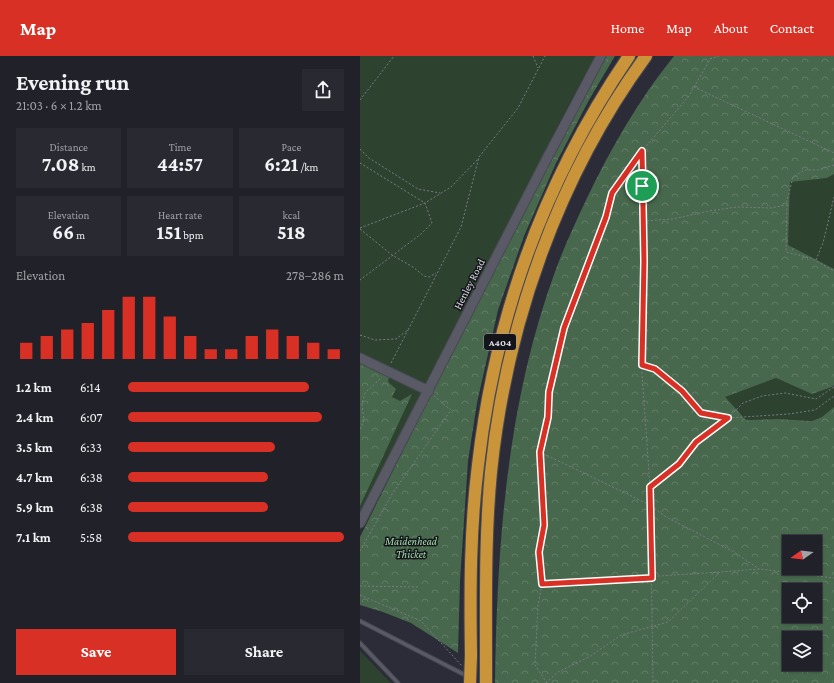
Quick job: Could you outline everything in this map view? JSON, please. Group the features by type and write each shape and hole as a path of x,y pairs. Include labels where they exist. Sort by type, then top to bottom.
{"highway":[{"name":"A404","path":"472,681 472,535 478,465 488,399 501,340 525,256 554,187 586,124 629,56"},
{"name":"A404","path":"486,683 486,550 491,472 500,412 525,303 540,257 560,209 602,124 646,57"}],"street":[{"name":"Henley Road","path":"360,523 601,56"},
{"path":"360,358 429,391"}],"lane":[{"path":"360,621 472,681"},
{"path":"360,643 398,683"}],"path":[{"path":"360,100 394,56"},
{"path":"533,56 538,69"},
{"path":"360,149 370,158 418,189 441,193 450,187 479,157 518,108 545,56"},
{"path":"712,56 689,96 642,151 612,193 606,217 564,328 549,392 548,417 540,452 544,525 539,552 542,584 538,606 535,665 546,683 558,672 589,657 621,635 668,622 720,572"},
{"path":"710,59 719,56"},
{"path":"694,87 834,153"},
{"path":"642,151 644,261 642,365 650,487 653,683"},
{"path":"360,429 364,421 361,404 365,393 388,371 461,227 479,157"},
{"path":"360,163 425,203 432,223 421,234 360,280"},
{"path":"834,165 818,170 806,170 793,177 786,205 786,252 811,258 834,271"},
{"path":"437,273 429,277 424,276 392,255 360,228 425,203 450,187"},
{"path":"816,261 823,243 834,197"},
{"path":"643,221 673,219 709,211 737,207 771,208 786,205"},
{"path":"360,335 375,340 396,339 408,330"},
{"path":"642,365 655,369 682,391 701,413 728,418 788,414 815,410 834,396"},
{"path":"650,487 679,464 696,442 728,418 743,403 762,396 785,393 816,399 834,387"},
{"path":"360,551 392,494 451,410 429,391"},
{"path":"540,452 650,505 666,517 734,552 760,570"},
{"path":"542,584 760,570 834,578"},
{"path":"360,586 420,587"},
{"path":"360,595 421,621 462,666"}],"green space":[{"path":"360,56 595,56 560,121 502,239 360,515"},
{"name":"Maidenhead Thicket","path":"605,56 615,56 589,100 556,163 524,236 498,310 477,403 468,461 460,581 458,653 411,623 360,605 360,537 463,330"},
{"path":"674,56 834,56 834,174 827,178 790,182 788,245 834,269 834,385 812,394 776,378 725,397 746,420 778,419 812,421 822,417 834,407 834,683 495,683 498,578 508,473 526,370 539,319 563,251 596,179 626,124 649,89"},
{"path":"834,174 834,269 788,245 790,181 827,178"},
{"path":"360,364 389,377 388,382 396,389 392,397 400,401 412,394 360,506"},
{"path":"776,378 812,394 834,385 834,407 822,417 812,421 778,419 746,420 724,397"},
{"path":"360,651 391,683 360,683"}],"route":[{"path":"642,151 642,186 644,261 642,365 655,369 682,391 701,413 728,418 696,442 679,464 650,487 652,578 542,584 539,552 544,525 540,452 548,417 549,392 564,328 606,217 612,193 642,151"}]}
